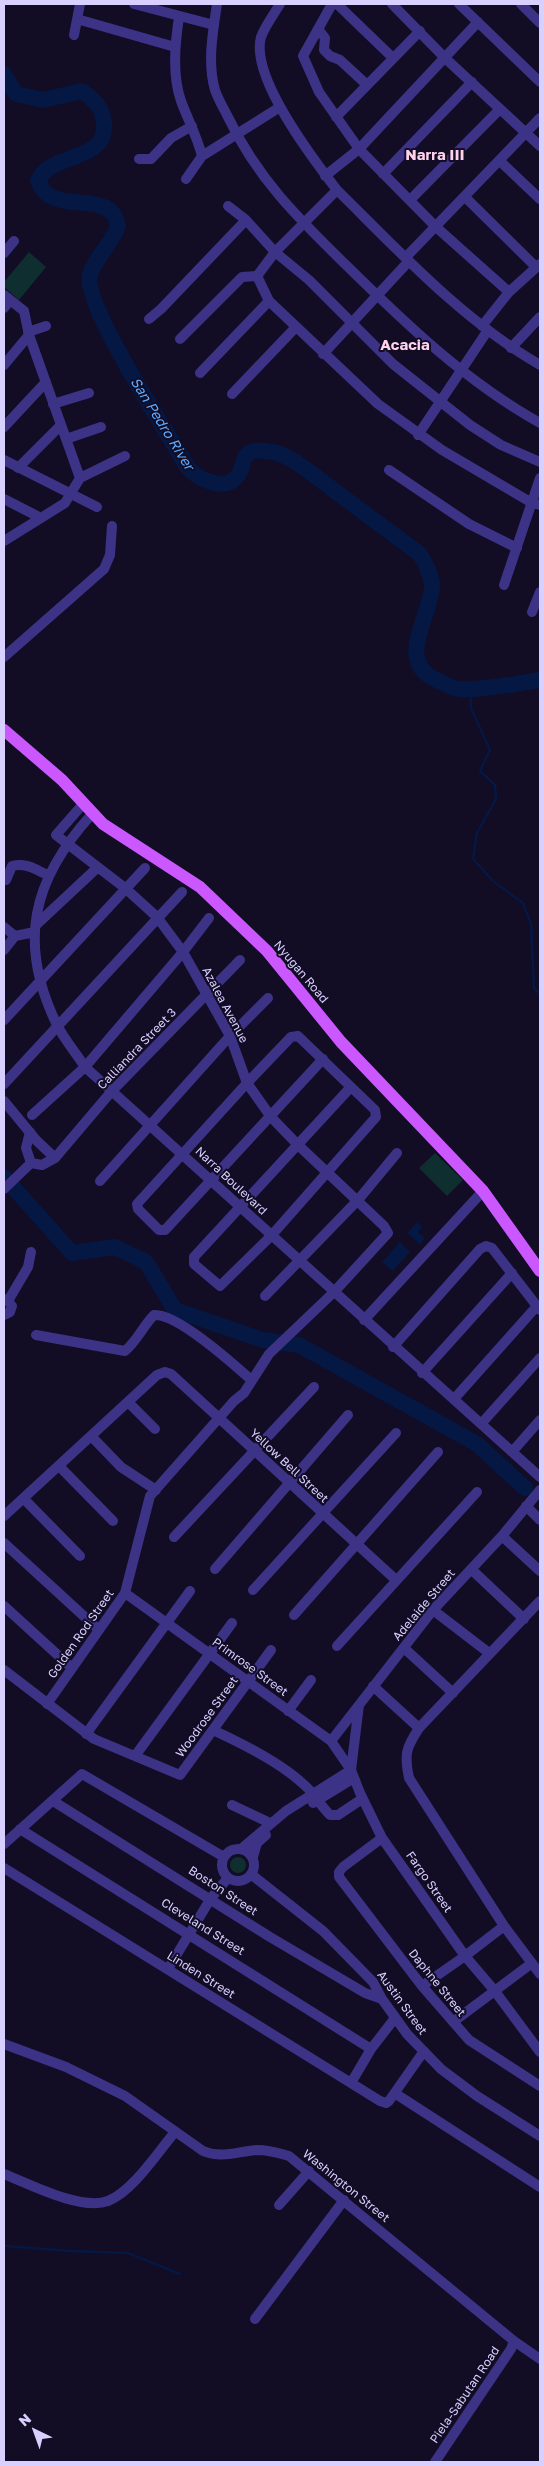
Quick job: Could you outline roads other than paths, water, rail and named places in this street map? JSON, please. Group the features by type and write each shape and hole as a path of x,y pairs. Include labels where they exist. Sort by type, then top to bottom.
{"main road":[{"name":"Nyugan Road","path":"4,730 62,780 103,824 200,886 267,951 342,1042 483,1191 540,1271"}],"street":[{"path":"74,34 80,4"},
{"path":"134,4 214,25"},
{"path":"217,4 211,56 215,90 236,135 280,200 416,334 501,401 540,423"},
{"path":"280,4 261,38 263,68 280,108 336,190 408,259 485,328 511,348 540,365"},
{"path":"332,4 303,56 319,92 359,149 411,199 436,227 509,292"},
{"path":"338,4 392,57"},
{"path":"392,4 445,58 540,146"},
{"path":"459,4 540,82"},
{"path":"521,4 540,23"},
{"path":"180,17 175,47 180,100 192,126 202,156"},
{"path":"77,20 175,47"},
{"path":"326,176 359,149 478,22"},
{"path":"318,29 325,38 324,50 326,54 340,60 366,84"},
{"path":"336,117 392,57 420,31"},
{"path":"383,174 472,82"},
{"path":"186,179 202,156 280,108"},
{"path":"411,199 500,109"},
{"path":"323,354 436,227 540,118"},
{"path":"139,159 151,159 172,138 192,126"},
{"path":"500,161 540,199"},
{"path":"180,339 242,277 257,276 275,252 336,190"},
{"path":"418,435 509,292 538,265 465,197"},
{"path":"228,206 246,220 275,252 309,280 393,364 470,425 501,445 540,462"},
{"path":"148,319 161,309 246,220"},
{"path":"4,253 14,241"},
{"path":"257,276 269,301 378,404 418,435 536,504"},
{"path":"6,301 24,311 28,333 80,478"},
{"path":"200,373 269,301"},
{"path":"511,348 540,317"},
{"path":"4,365 28,333 46,326"},
{"path":"232,394 296,327"},
{"path":"4,428 46,382"},
{"path":"53,404 89,393"},
{"path":"18,468 61,424"},
{"path":"66,439 101,427"},
{"path":"5,538 65,503 80,478 125,456"},
{"path":"4,460 97,507"},
{"path":"389,470 469,524 517,548"},
{"path":"504,585 517,548 536,504 540,478"},
{"path":"4,499 42,518"},
{"path":"4,657 104,569 110,555 112,526"},
{"path":"532,612 540,592"},
{"path":"67,844 56,835 83,804"},
{"name":"Narra Boulevard","path":"92,814 67,844 48,875 33,940 40,980 58,1026 84,1067 213,1180 299,1262 540,1477"},
{"name":"Azalea Avenue","path":"67,844 124,888 157,917 184,952 230,1036 247,1083 271,1116 327,1173 358,1200 384,1226 388,1233"},
{"path":"6,880 12,866 18,864 25,864 48,875"},
{"path":"4,950 15,936 35,929 97,868"},
{"path":"4,1020 124,888 145,868"},
{"path":"4,1084 182,892"},
{"path":"32,1115 84,1067 184,952 208,918"},
{"path":"4,927 15,936"},
{"name":"Calliandra Street 3","path":"55,1158 111,1092 207,996 240,960"},
{"path":"100,1181 230,1036 268,998"},
{"path":"323,1059 165,1230 162,1231 136,1207 247,1083 295,1036 323,1059 374,1110 376,1116 271,1236 220,1286 194,1264 193,1260 240,1206 350,1088"},
{"path":"4,1101 55,1158 42,1165 30,1164 4,1189"},
{"path":"30,1132 26,1148 30,1164"},
{"path":"265,1296 358,1200 398,1153"},
{"path":"364,1320 483,1191"},
{"name":"Golden Rod Street","path":"234,1401 248,1377 298,1324 334,1292 388,1233"},
{"path":"393,1346 480,1249 486,1246 492,1248 539,1308 454,1399"},
{"path":"4,1315 12,1309 6,1300 28,1266 31,1252"},
{"path":"422,1372 512,1273"},
{"path":"36,1335 124,1350 133,1345 144,1325 154,1315 162,1314 203,1339 248,1377"},
{"name":"Golden Rod Street","path":"47,1704 125,1593 150,1496 218,1418 244,1393 267,1357"},
{"path":"481,1424 540,1358"},
{"name":"Yellow Bell Street","path":"129,1403 158,1375 165,1372 171,1374 396,1580"},
{"path":"174,1537 314,1387"},
{"path":"4,1516 129,1403 155,1429"},
{"path":"215,1569 348,1415"},
{"path":"512,1452 540,1420"},
{"path":"253,1590 396,1433"},
{"path":"92,1437 120,1467 156,1490"},
{"path":"294,1616 438,1452"},
{"path":"58,1466 113,1521"},
{"name":"Adelaide Street","path":"331,1741 433,1610 502,1536 540,1490"},
{"path":"337,1646 477,1492"},
{"path":"24,1498 80,1556"},
{"path":"526,1506 540,1520"},
{"path":"502,1536 540,1571"},
{"path":"4,1543 99,1630"},
{"path":"471,1569 524,1619"},
{"path":"86,1734 190,1591"},
{"name":"Primrose Street","path":"125,1593 331,1741 353,1774"},
{"path":"540,1601 418,1728 406,1748 409,1778 504,1926 540,1974"},
{"path":"433,1610 489,1653"},
{"path":"6,1614 72,1668"},
{"path":"135,1756 232,1623"},
{"path":"404,1648 453,1693"},
{"name":"Woodrose Street","path":"4,1670 86,1734 180,1775 271,1650"},
{"path":"288,1711 311,1680"},
{"path":"373,1686 418,1728"},
{"name":"Fargo Street","path":"359,1705 353,1774 362,1799 382,1838 465,1956 494,1990 540,2052"},
{"path":"213,1730 251,1748 279,1766 315,1798 330,1815 338,1815 362,1799"},
{"path":"4,1844 82,1774 224,1857"},
{"path":"315,1798 257,1842 253,1857 255,1866 252,1875 243,1881 232,1881 222,1871 224,1857 232,1850 241,1849 270,1823 353,1774"},
{"name":"Boston Street","path":"52,1801 211,1898 270,1937 365,1993 382,1999"},
{"path":"232,1805 270,1823"},
{"name":"Cleveland Street","path":"20,1829 189,1933 371,2049"},
{"name":"Daphne Street","path":"382,1838 343,1867 339,1872 339,1877 422,1986 469,2040 540,2086"},
{"path":"241,1849 253,1857"},
{"name":"Linden Street","path":"4,1868 386,2103 396,2094"},
{"name":"Austin Street","path":"252,1875 323,1931 373,1982 395,2018 424,2052 458,2083 540,2136"},
{"path":"168,1969 211,1898 228,1878"},
{"path":"422,1986 504,1926"},
{"path":"453,2022 532,1963"},
{"path":"351,2082 371,2049 395,2018"},
{"name":"Washington Street","path":"4,2044 66,2067 125,2096 175,2132 213,2155 273,2151 289,2156 514,2341 540,2359"},
{"path":"424,2052 396,2094 540,2187"},
{"path":"4,2174 59,2196 88,2202 107,2201 124,2191 175,2132"},
{"path":"279,2205 309,2171"},
{"path":"255,2319 344,2200"},
{"name":"Piela-Sabutan Road","path":"434,2462 512,2349 514,2341"}],"water":[{"path":"417,1222 422,1227 418,1232 425,1238 420,1244 407,1233"},
{"path":"400,1242 410,1252 393,1271 382,1262"}],"waterway":[{"name":"San Pedro River","path":"4,74 16,94 43,100 82,91 94,101 102,113 103,135 98,143 82,154 52,166 44,172 38,181 44,191 53,197 63,201 97,205 107,208 114,215 118,226 112,239 92,268 90,275 91,290 99,313 129,370 188,468 207,481 222,484 235,479 240,472 245,457 250,452 273,452 288,457 420,554 430,573 432,582 430,598 416,651 418,663 425,673 449,686 460,689 488,688 540,680"},
{"path":"470,688 471,708 490,750 480,771 495,785 496,799 477,833 473,859 494,882 523,903 531,924 534,988 540,994"},
{"path":"4,1177 72,1253 115,1247 146,1262 175,1310 263,1340 299,1345 477,1444 525,1488"},
{"path":"4,2246 128,2253 180,2274"}],"district":[{"name":"Narra III","path":"435,155"},
{"name":"Acacia","path":"405,345"}]}
